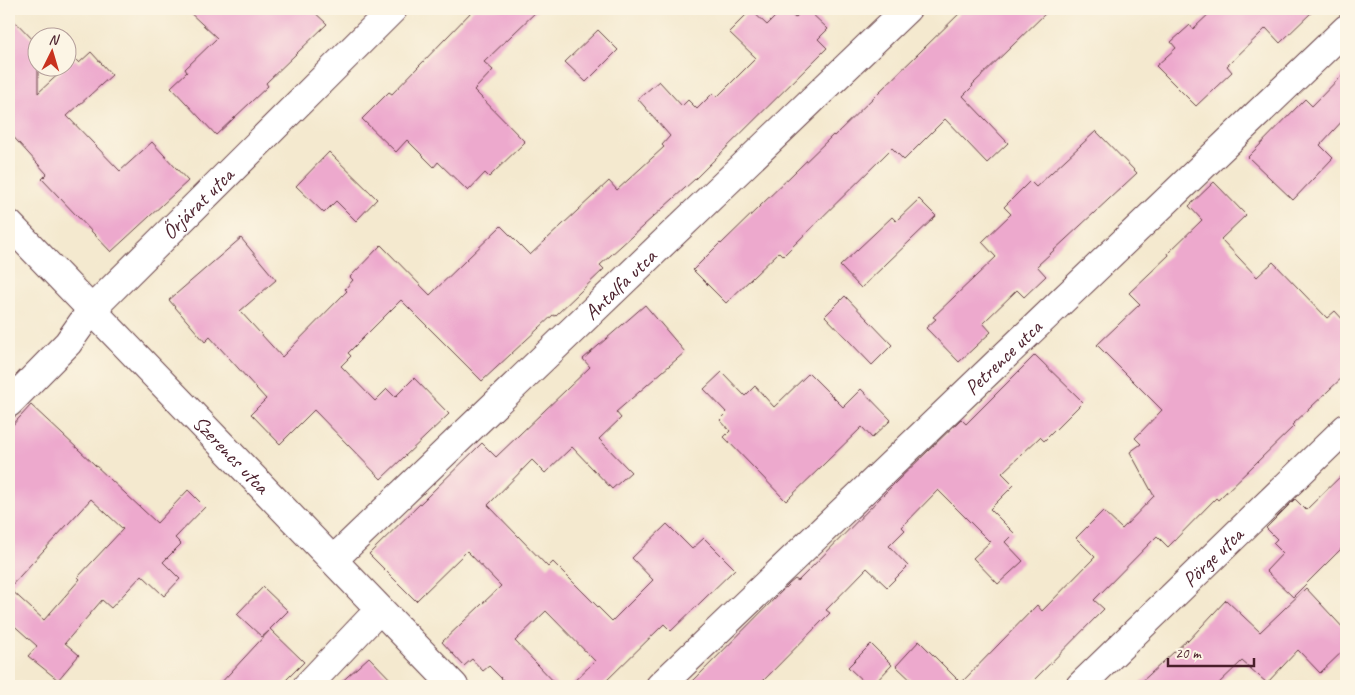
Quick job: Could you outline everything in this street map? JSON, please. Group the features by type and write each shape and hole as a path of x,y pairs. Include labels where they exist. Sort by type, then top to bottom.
{"street":[{"name":"Őrjárat utca","path":"9,403 68,344 92,309 393,9"},
{"name":"Antalfa utca","path":"332,560 907,9"},
{"name":"Petrence utca","path":"660,686 1346,29"},
{"name":"Szerencs utca","path":"9,224 454,686"},
{"name":"Pörge utca","path":"1080,686 1346,428"},
{"path":"308,686 379,610"}],"building":[{"path":"186,9 311,9 327,24 266,83 268,86 216,135 171,87 187,72 185,69 217,38"},
{"path":"474,9 539,9 484,62 493,70 474,90 525,142 489,177 485,173 468,191 438,162 434,167 407,140 396,152 362,119 389,92 392,94"},
{"path":"783,9 795,18 804,9 807,9 828,29 818,39 827,48 695,179 600,265 604,269 482,381 401,300 348,353 351,356 341,366 375,401 387,389 395,397 414,378 449,414 381,479 314,410 280,444 251,414 266,399 210,337 205,342 169,300 241,238 276,280 240,311 282,357 347,291 345,289 353,280 350,277 381,245 430,295 501,226 530,255 609,181 617,190 664,147 662,145 670,136 638,99 659,81 682,106 688,100 697,109 713,93 717,97 756,58 729,32 751,10 767,25"},
{"path":"964,9 1050,9 963,96 1008,143 987,163 945,119 904,160 892,148 783,256 779,252 726,303 693,270"},
{"path":"1214,9 1315,9 1280,43 1266,28 1227,66 1232,72 1196,106 1156,66 1176,48 1171,42 1190,25 1193,29"},
{"path":"9,15 28,35 28,78 38,78 38,93 54,78 78,78 78,62 91,52 112,75 67,116 120,171 152,142 188,181 111,252 42,179 47,174 9,132"},
{"path":"598,30 618,50 586,82 565,62"},
{"path":"1346,71 1346,117 1320,145 1333,158 1293,200 1248,157 1305,99 1312,106"},
{"path":"1096,131 1137,173 1037,266 1046,276 1024,297 1017,290 983,323 991,332 959,362 926,328 936,319 933,317 996,257 982,242 1011,214 1004,207 1030,181 1036,187"},
{"path":"329,152 377,199 356,221 336,201 324,213 296,186"},
{"path":"1214,182 1246,215 1221,239 1257,277 1273,262 1327,318 1335,311 1346,323 1346,374 1292,425 1294,426 1218,500 1216,498 1168,547 1157,536 1094,600 1104,609 1028,686 917,686 896,666 919,641 961,683 1037,605 1042,611 1095,557 1076,538 1103,511 1122,529 1154,496 1130,452 1141,444 1135,438 1162,410 1097,345 1140,304 1129,293 1202,220 1189,206"},
{"path":"919,199 936,216 861,288 840,266 892,217 896,221"},
{"path":"845,296 892,345 872,365 825,316"},
{"path":"645,305 685,352 616,412 621,418 599,439 631,472 612,489 572,447 545,473 532,460 488,505 548,567 553,562 612,621 653,580 632,558 667,524 692,549 704,538 735,569 671,631 664,624 601,686 569,686 595,661 546,611 515,641 558,686 509,686 489,666 483,671 472,659 464,666 442,642 501,586 467,551 416,601 369,554 482,443 496,457 590,367 583,359"},
{"path":"1035,355 1083,402 1044,441 1040,437 1002,473 1014,485 990,509 1014,533 1005,542 1023,561 998,584 973,558 990,542 938,490 902,527 905,530 889,546 908,566 887,587 867,568 826,610 830,613 758,686 688,686 789,584 795,579 798,581 961,419 966,424"},
{"path":"722,372 745,396 755,386 774,407 809,373 843,407 861,389 891,420 872,438 862,427 786,501 724,437 730,431 720,420 727,413 704,389"},
{"path":"31,405 157,523 188,490 205,507 175,538 181,544 163,562 180,579 164,596 142,575 111,608 102,600 65,643 79,655 58,680 28,656 37,646 9,621 9,588 9,429","holes":["91,499 123,529 78,577 80,579 44,620 9,588"]},
{"path":"1346,471 1346,544 1293,597 1266,571 1283,553 1273,543 1277,539 1266,528 1295,499 1306,510"},
{"path":"263,587 288,611 270,629 304,662 280,686 218,686 269,631 262,637 237,614"},
{"path":"1306,588 1346,631 1346,648 1320,673 1298,650 1267,683 1242,661 1216,686 1137,686 1188,641 1226,600 1260,632"},
{"path":"871,644 892,665 872,686 868,686 848,667"},
{"path":"369,657 397,686 337,686"}]}
